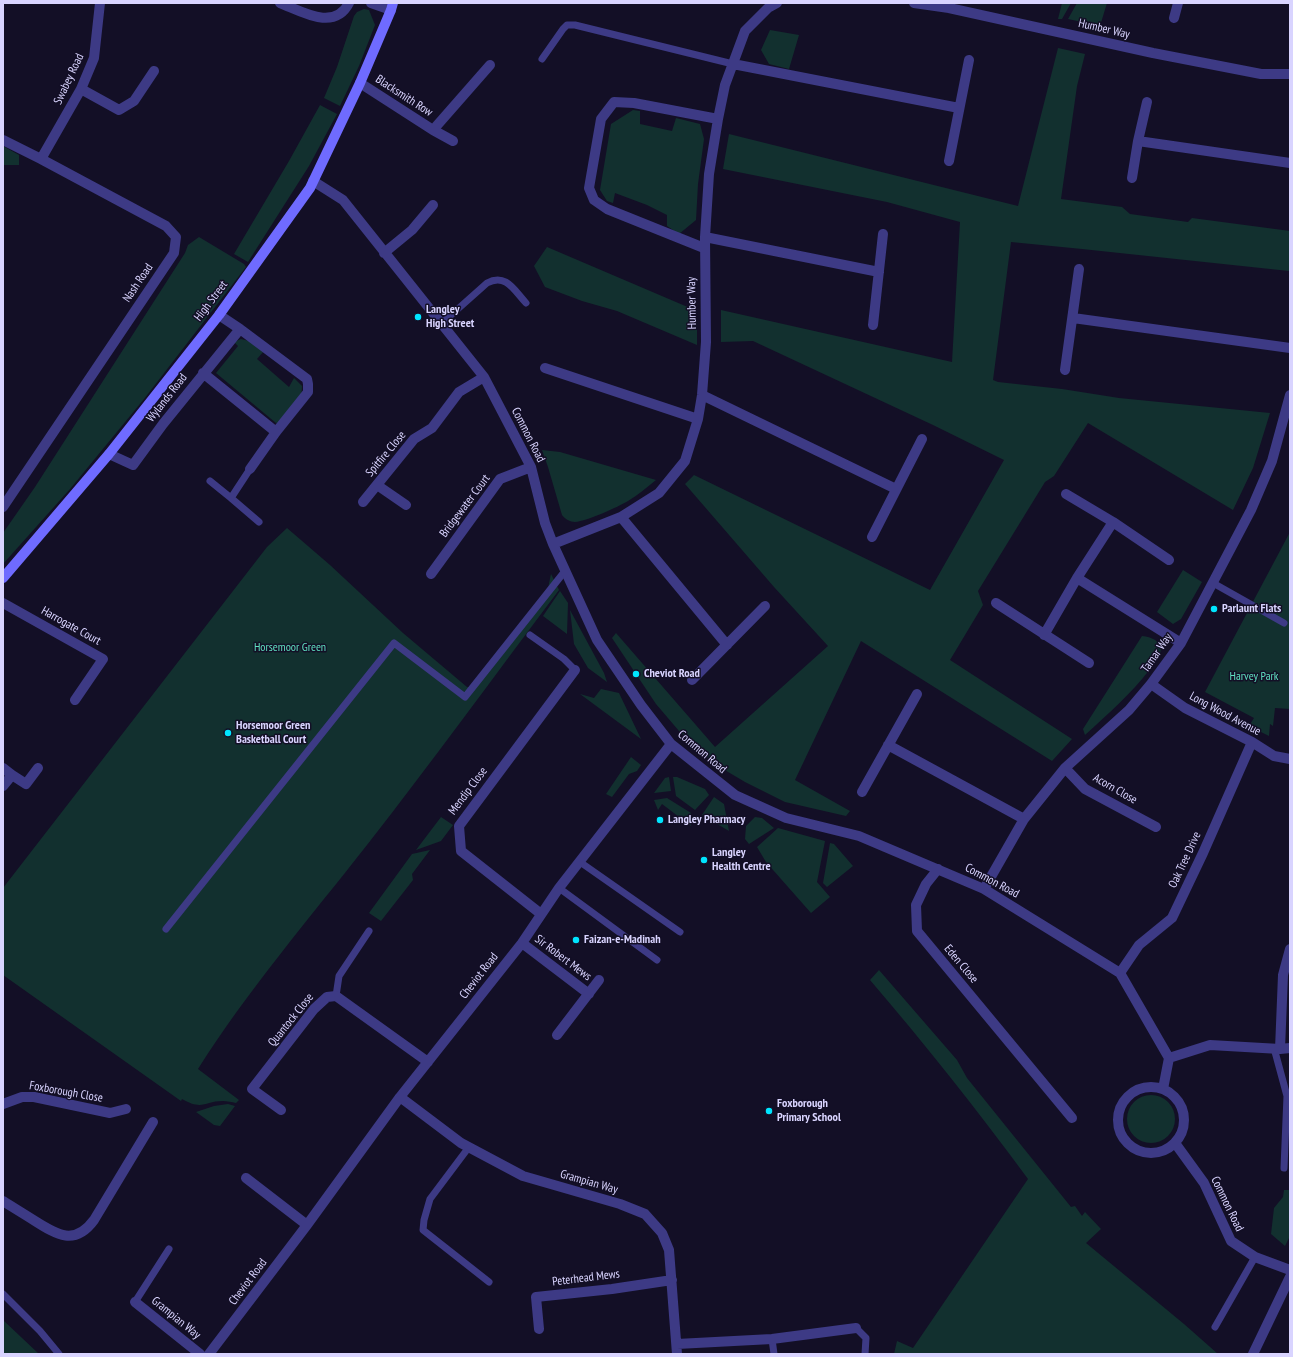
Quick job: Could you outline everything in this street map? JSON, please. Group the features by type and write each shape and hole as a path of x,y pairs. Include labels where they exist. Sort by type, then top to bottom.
{"main road":[{"name":"High Street","path":"3,578 109,454 219,315 310,188 360,83 392,6"}],"street":[{"name":"Swabey Road","path":"41,159 81,89 94,58 100,3"},
{"path":"280,3 317,18 332,18 339,15 346,9 349,3"},
{"name":"High Street","path":"370,3 392,6"},
{"name":"Humber Way","path":"553,544 621,517 659,493 685,461 698,419 702,395 706,342 704,248 709,174 718,118 725,85 745,31 768,8 777,3"},
{"name":"Humber Way","path":"914,3 949,8 1153,53 1261,74 1290,74"},
{"path":"1174,18 1178,3"},
{"path":"949,161 969,60"},
{"path":"733,64 959,108"},
{"name":"Blacksmith Row","path":"433,130 490,65"},
{"path":"81,89 119,110 134,101 154,71"},
{"name":"Blacksmith Row","path":"360,83 433,130 453,141"},
{"path":"704,248 607,209 594,200 589,188 601,119 614,102 634,103 718,118"},
{"path":"1132,178 1138,141 1147,102"},
{"name":"Nash Road","path":"3,140 166,226 176,237 174,253 3,507"},
{"path":"1138,141 1290,163"},
{"name":"Common Road","path":"313,181 343,200 484,377 531,467 553,544 597,640 641,705 671,744 735,795 786,818 859,836 984,889 1120,973 1169,1058"},
{"path":"384,253 412,230 433,205"},
{"path":"873,325 883,234"},
{"path":"705,237 879,272"},
{"path":"1065,370 1079,269"},
{"path":"219,315 307,379 308,392 276,432 250,469"},
{"path":"1073,318 1290,348"},
{"name":"Wylands Road","path":"109,454 133,464 163,424 240,329"},
{"path":"545,368 698,419"},
{"path":"204,373 276,432"},
{"name":"Spitfire Close","path":"363,502 414,439 432,428 459,392 484,377"},
{"path":"702,395 896,490"},
{"name":"Tamar Way","path":"984,889 1024,819 1065,768 1129,710 1151,684 1181,643 1251,510 1272,461 1290,395"},
{"path":"872,537 922,439"},
{"name":"Bridgewater Court","path":"431,574 500,480 531,467"},
{"path":"377,485 406,505"},
{"path":"1066,494 1114,522 1169,560"},
{"path":"621,517 727,645"},
{"path":"1044,635 1077,578 1114,522"},
{"path":"1077,578 1181,643"},
{"name":"Harrogate Court","path":"3,603 103,659 75,700"},
{"path":"996,603 1089,663"},
{"path":"692,680 765,606"},
{"name":"Mendip Close","path":"541,914 460,852 458,826 576,670"},
{"name":"Long Wood Avenue","path":"1151,684 1185,708 1252,742 1274,756 1290,759"},
{"path":"862,792 917,694"},
{"name":"Oak Tree Drive","path":"1120,973 1139,945 1172,918 1203,853 1252,742"},
{"name":"Cheviot Road","path":"209,1354 307,1225 400,1098 522,943 559,888 671,744"},
{"path":"888,745 1024,819"},
{"path":"3,768 26,784 38,768"},
{"name":"Acorn Close","path":"1065,768 1085,789 1156,827"},
{"path":"3,786 12,775"},
{"name":"Eden Close","path":"938,869 926,884 916,905 917,931 1072,1118"},
{"name":"Sir Robert Mews","path":"522,943 589,994"},
{"path":"1163,1089 1169,1058 1210,1045 1281,1048 1283,975 1290,949"},
{"name":"Sir Robert Mews","path":"557,1035 598,980"},
{"path":"336,996 428,1062"},
{"name":"Quantock Close","path":"281,1110 252,1089 314,1009 327,997 336,996"},
{"path":"1152,1087 1163,1089 1172,1095 1180,1103 1184,1113 1184,1124 1181,1135 1175,1143 1166,1150 1145,1152 1126,1142 1121,1133 1118,1122 1120,1111 1124,1102 1132,1094 1141,1089 1152,1087"},
{"name":"Foxborough Close","path":"3,1104 22,1097 34,1097 110,1113 126,1109"},
{"name":"Grampian Way","path":"400,1098 461,1143 523,1176 620,1204 645,1214 662,1233 669,1250 677,1354"},
{"path":"3,1201 55,1234 74,1236 88,1228 153,1122"},
{"name":"Common Road","path":"1175,1143 1204,1183 1231,1242 1255,1257 1290,1270"},
{"path":"246,1178 307,1225"},
{"path":"1253,1354 1290,1277"},
{"name":"Peterhead Mews","path":"539,1329 536,1297 612,1289 672,1280"},
{"name":"Grampian Way","path":"136,1302 200,1354"},
{"path":"677,1344 772,1339 856,1328"}],"lane":[{"path":"542,59 563,29 567,25 575,25 733,64"},
{"path":"441,324 493,280 504,281 510,285 526,303"},
{"path":"231,498 250,469"},
{"path":"210,481 259,522"},
{"path":"166,929 394,643 465,697 565,571"},
{"path":"1213,583 1284,623"},
{"path":"530,635 564,659 576,670"},
{"path":"580,862 680,932"},
{"path":"559,888 657,960"},
{"path":"336,996 339,976 369,931"},
{"path":"1281,1048 1287,1096 1288,1128 1284,1168"},
{"path":"469,1148 430,1199 424,1220 423,1230 489,1282"},
{"path":"136,1302 169,1249"},
{"path":"1215,1327 1255,1257"},
{"path":"3,1294 59,1354"},
{"path":"856,1328 866,1338 866,1354"},
{"path":"772,1339 774,1354"}],"green space":[{"path":"1062,3 1071,3 1062,19 1058,19"},
{"path":"1077,3 1107,3 1100,26 1068,19"},
{"path":"364,9 369,10 375,25 359,66 340,106 324,98 337,67 354,16 357,12"},
{"path":"770,30 799,35 789,69 769,64 761,50"},
{"path":"1058,48 1085,54 1077,86 1061,199 1122,207 1130,214 1188,222 1192,218 1290,231 1289,271 1011,242 993,380 998,382 1062,389 1119,398 1270,413 1253,468 1233,510 1088,423 1054,476 1045,482 978,591 983,605 950,660 1072,739 1052,761 861,641 795,780 850,811 846,816 785,802 745,782 713,763 679,731 656,704 612,638 616,633 715,747 828,646 774,587 685,484 694,475 930,590 1004,460 933,425 753,341 721,342 721,310 952,362 960,222 887,202 723,169 729,134 1018,206"},
{"path":"320,105 337,114 309,166 248,262 234,254"},
{"path":"633,110 640,111 640,124 672,131 676,118 700,124 704,139 698,184 696,220 679,234 667,226 667,215 647,205 615,193 613,203 607,201 600,190 611,124"},
{"path":"3,146 19,155 19,165 3,165"},
{"path":"199,237 244,264 246,267 144,399 70,489 3,564 3,533 35,487 185,253 188,245"},
{"path":"547,247 697,311 697,345 617,311 582,301 545,287 534,266"},
{"path":"241,339 249,341 264,351 257,359 289,387 294,378 302,386 301,402 285,422 276,423 216,373 238,346 234,342"},
{"path":"542,450 560,452 656,480 632,499 617,507 587,519 575,522 571,521 562,515"},
{"name":"Horsemoor Green","path":"287,528 330,565 403,633 467,687 474,687 547,593 551,574 559,590 391,814 258,983 237,1011 198,1069 239,1100 236,1103 217,1101 199,1105 189,1103 182,1099 181,1101 3,975 3,888 267,547"},
{"name":"Harvey Park","path":"1290,532 1290,709 1275,708 1273,726 1270,724 1269,736 1249,726 1254,718 1205,692"},
{"path":"1183,570 1202,582 1181,619 1173,624 1157,612"},
{"path":"560,591 568,603 567,634 543,616"},
{"path":"570,610 604,673 607,682 588,668 574,644"},
{"path":"1142,636 1153,639 1159,643 1161,650 1156,662 1127,695 1085,735 1083,729"},
{"path":"601,689 619,693 641,739 580,694 594,698"},
{"path":"631,757 641,765 637,771 629,774 612,797 606,794"},
{"path":"669,777 671,791 654,793 665,778"},
{"path":"673,777 677,777 705,789 709,795 695,810 676,796"},
{"path":"714,797 724,804 729,831 702,815"},
{"path":"667,798 691,813 691,826 662,804 658,810 654,800"},
{"path":"441,817 453,825 441,841 416,850"},
{"path":"755,817 762,818 774,828 749,844 745,839 746,826"},
{"path":"778,828 825,841 817,882 830,897 811,913 766,862 757,847"},
{"path":"830,843 834,844 853,866 827,887 823,883"},
{"path":"430,850 412,874 413,880 381,921 369,913 412,854"},
{"path":"879,970 957,1060 967,1078 1071,1207 1075,1206 1082,1216 1085,1212 1101,1229 1086,1243 1218,1354 894,1354 897,1341 913,1348 1028,1179 951,1078 870,980"},
{"path":"1151,1095 1160,1097 1168,1102 1173,1110 1175,1119 1173,1128 1168,1136 1160,1141 1151,1143 1142,1141 1134,1136 1129,1128 1127,1119 1129,1110 1134,1102 1142,1097"},
{"path":"228,1104 235,1106 220,1126 214,1125 196,1112 214,1106"},
{"path":"1290,1186 1290,1236 1285,1246 1271,1234 1274,1208 1283,1197 1284,1190 1289,1190"},
{"path":"3,1320 39,1354 3,1354"}],"place":[{"name":"Langley High Street","path":"418,317"},
{"name":"Parlaunt Flats","path":"1214,609"},
{"name":"Cheviot Road","path":"636,674"},
{"name":"Horsemoor Green Basketball Court","path":"228,733"},
{"name":"Langley Pharmacy","path":"660,820"},
{"name":"Langley Health Centre","path":"704,860"},
{"name":"Faizan-e-Madinah","path":"576,940"},
{"name":"Foxborough Primary School","path":"769,1111"}]}
